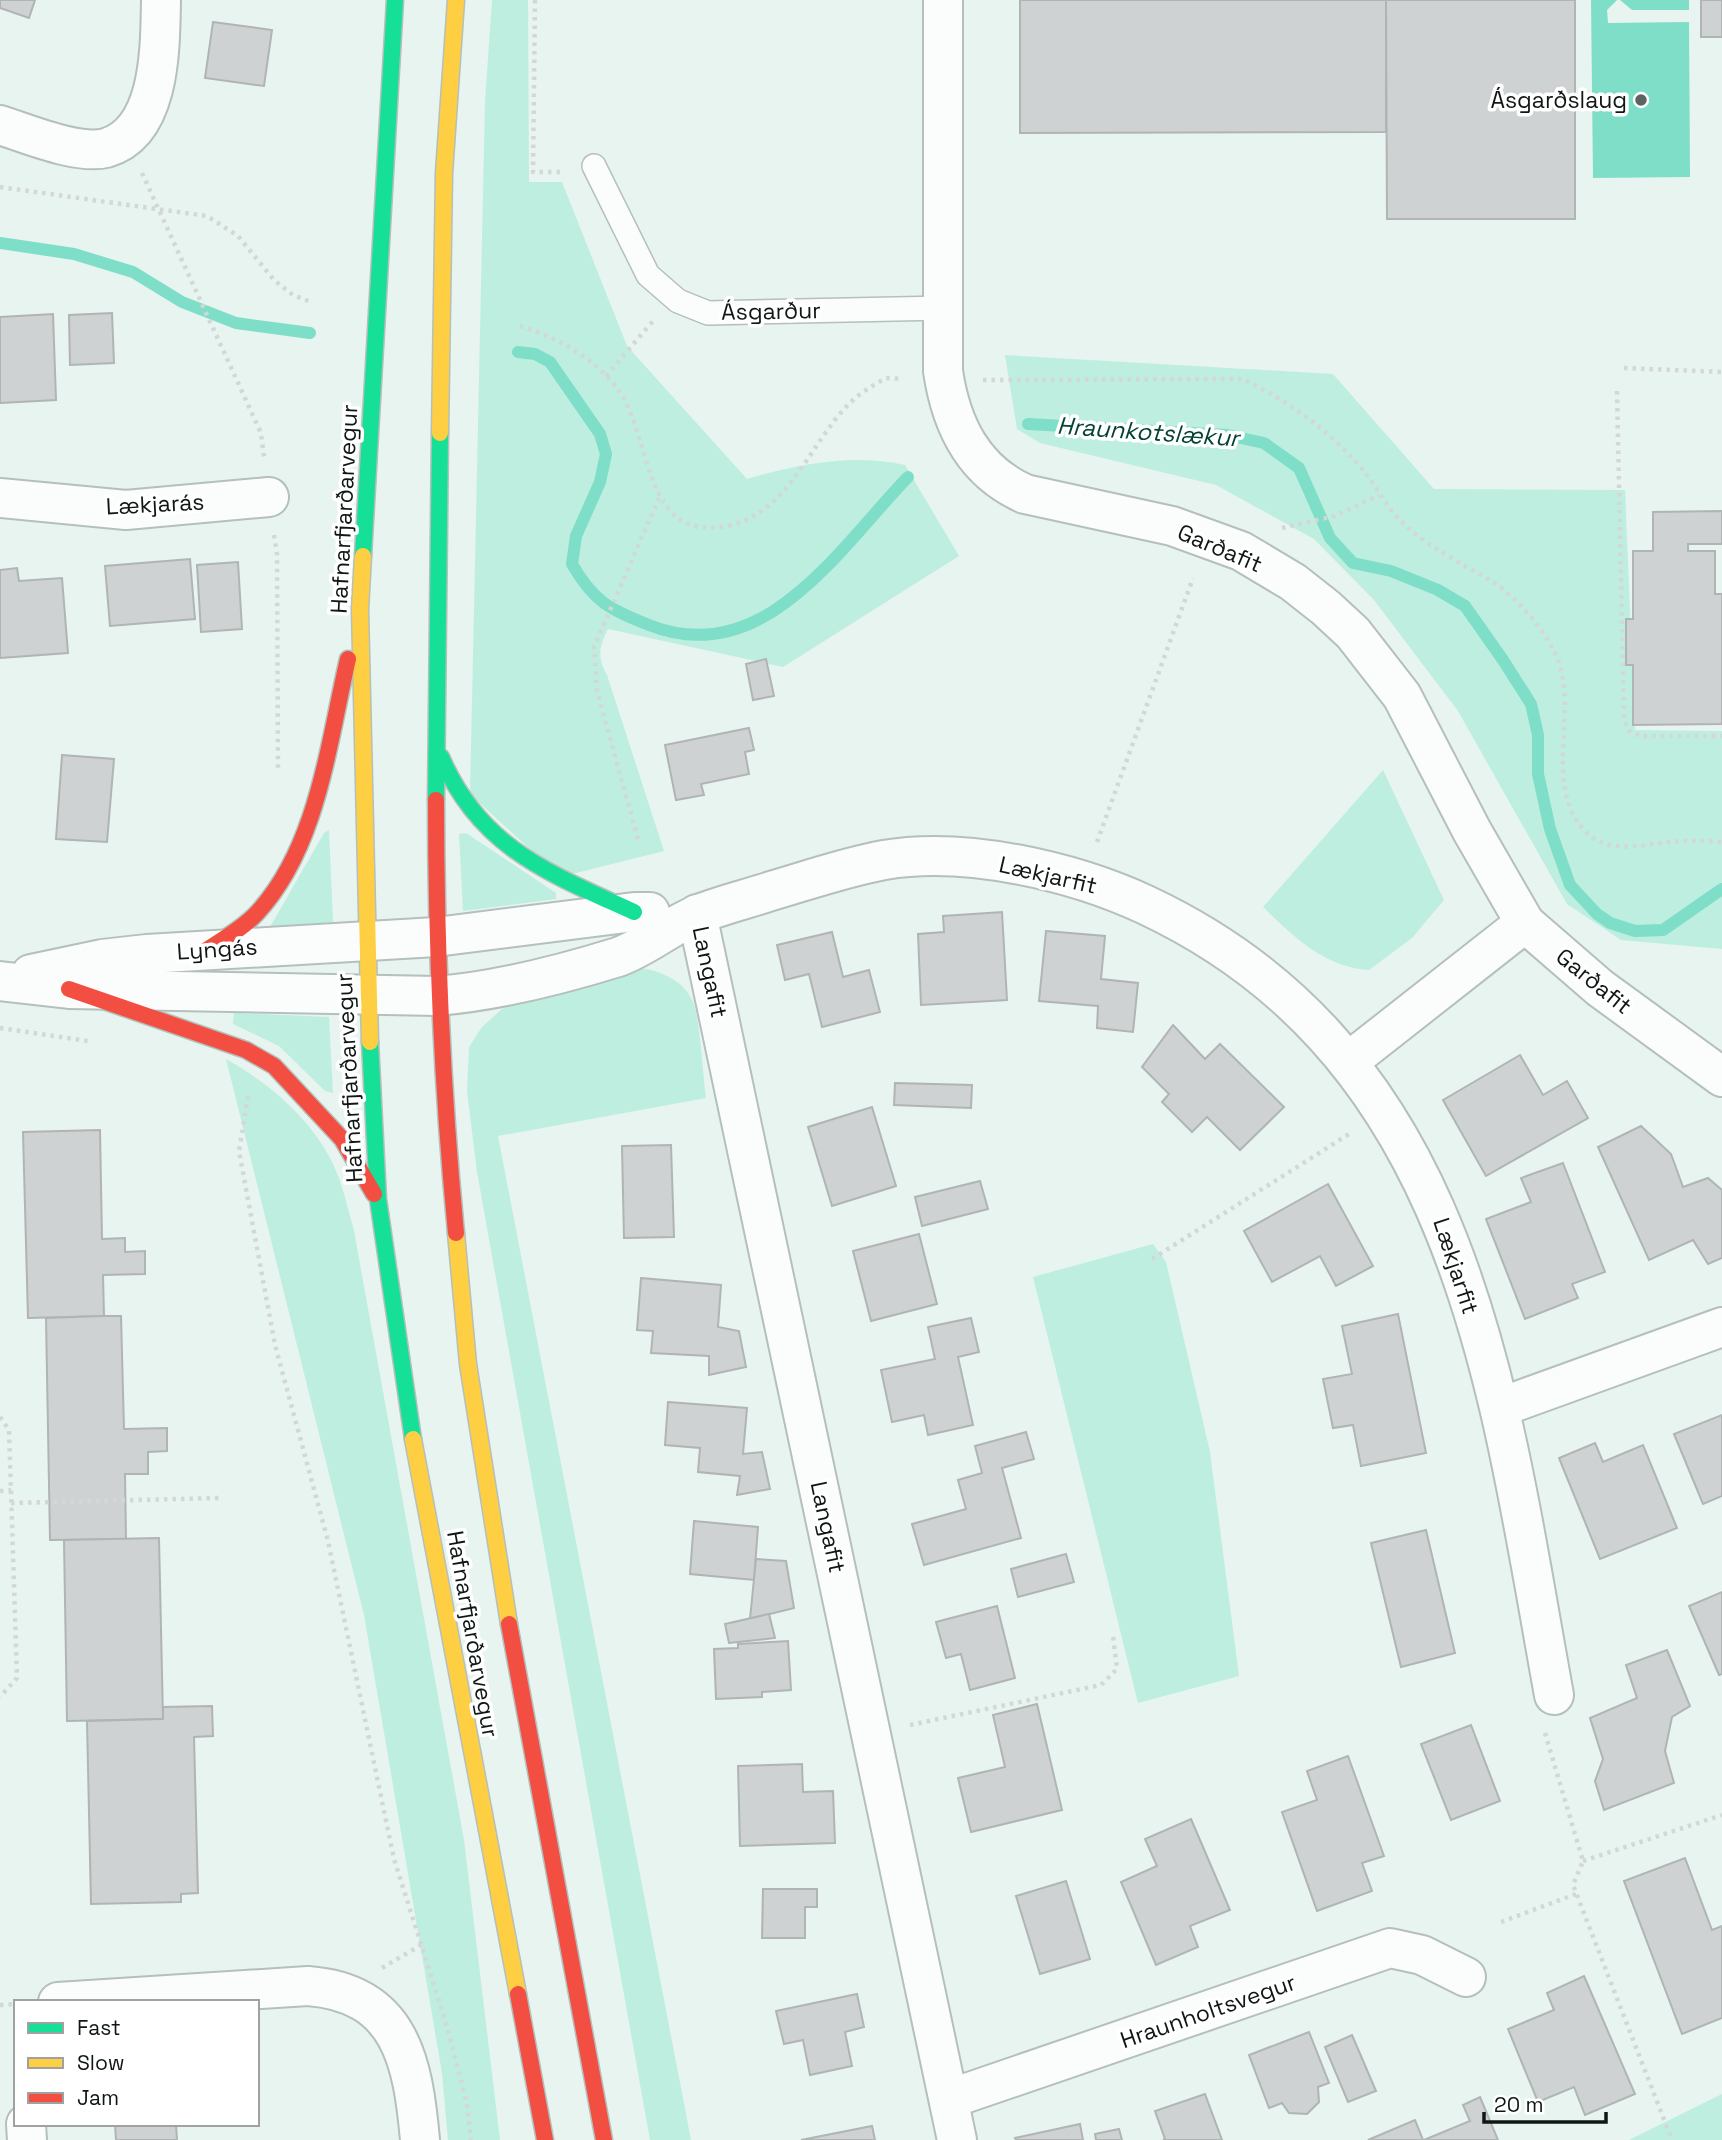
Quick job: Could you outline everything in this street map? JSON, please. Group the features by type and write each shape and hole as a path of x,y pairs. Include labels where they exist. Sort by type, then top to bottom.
{"main road":[{"name":"Hafnarfjarðarvegur","path":"395,0 360,609 368,996 378,1199 410,1416 545,2140"},
{"name":"Hafnarfjarðarvegur","path":"456,0 444,173 436,742 436,937 442,1088 468,1364 509,1623 604,2140"},
{"path":"205,951 236,932 258,912 283,876 304,832 360,609"},
{"path":"436,742 446,775 460,800 509,849 538,867 634,912"},
{"path":"69,989 246,1050 274,1066 342,1139 378,1199"}],"street":[{"path":"0,125 80,148 105,148 125,138 148,105 160,68 162,0"},
{"name":"Garðafit","path":"943,12 943,372 947,399 963,439 991,473 1006,486 1025,494 1172,526 1241,551 1293,582 1353,633 1379,663 1402,696 1472,831 1525,923 1600,988 1722,1077"},
{"name":"Lækjarás","path":"0,498 126,510 268,497"},
{"name":"Lækjarfit","path":"438,996 508,986 622,956 697,914 834,872 888,860 945,857 1007,864 1084,879 1161,912 1233,956 1309,1020 1348,1062 1385,1112 1433,1199 1451,1244 1501,1407 1554,1695"},
{"name":"Lækjarfit","path":"436,937 634,912 697,914"},
{"name":"Langafit","path":"697,914 957,2140"},
{"path":"1348,1062 1525,923"},
{"name":"Lyngás","path":"0,981 102,959 436,937"},
{"name":"Lyngás","path":"0,981 69,989 438,996"},
{"path":"1501,1407 1722,1327"},
{"name":"Hraunholtsvegur","path":"949,2099 1390,1948 1422,1955 1466,1977"},
{"path":"89,2000 307,1986 342,1991 372,2006 395,2032 407,2059 417,2100 420,2140"}],"lane":[{"name":"Ásgarður","path":"594,166 648,275 678,301 708,313 944,308"}],"path":[{"path":"533,172 535,0"},
{"path":"125,138 261,433 277,554 278,776"},
{"path":"0,187 207,216 238,236 274,281 293,295 311,302"},
{"path":"606,376 657,316"},
{"path":"520,326 560,341 606,376 618,390 636,423 659,498 671,515 689,523 718,528 744,522 761,514 784,490 846,406 886,378 897,380"},
{"path":"1624,368 1722,372"},
{"path":"974,380 1242,379 1277,395 1358,463 1400,521 1429,546 1497,585 1531,618 1557,657 1564,697 1563,769 1570,810 1584,831 1603,844 1628,847 1684,841 1722,842"},
{"path":"1617,391 1625,720 1629,731 1640,736 1722,736"},
{"path":"1273,530 1335,516 1380,495"},
{"path":"638,839 597,691 594,647 602,623 620,589 659,498"},
{"path":"1084,879 1207,539"},
{"path":"255,1089 247,1098 239,1151 275,1345 328,1541 394,1859 447,2026 467,2104 471,2140"},
{"path":"1152,1259 1385,1112"},
{"path":"0,1417 9,1430 17,1678 0,1696"},
{"path":"0,1491 11,1490"},
{"path":"11,1503 219,1498"},
{"path":"872,1734 1101,1685 1117,1669 1113,1636"},
{"path":"1554,1695 1543,1728 1583,1861 1573,1885 1670,2135 1668,2140"},
{"path":"1583,1861 1722,1815"},
{"path":"1501,1922 1576,1894"}],"shaded area":[{"path":"492,0 528,0 529,182 562,182 627,346 747,479 805,465 845,460 905,465 959,556 783,667 608,629 601,647 602,663 664,851 560,877 470,794 485,102"},
{"name":"Ásgarðslaug","path":"1591,0 1617,0 1607,10 1608,23 1689,22 1690,177 1593,178"},
{"path":"1620,0 1689,0 1689,10 1632,10"},
{"path":"1005,355 1333,374 1434,489 1625,490 1635,730 1722,731 1722,949 1621,940 1567,904 1458,711 1374,600 1314,539 1216,485 1040,443 1017,429"},
{"path":"1383,770 1444,900 1412,938 1369,970 1353,968 1324,957 1298,939 1263,907"},
{"path":"329,830 333,922 270,927 324,833"},
{"path":"466,833 556,893 556,899 463,911 459,834"},
{"path":"635,967 652,970 676,981 689,994 698,1021 706,1098 498,1136 691,2140 650,2140 477,1172 467,1091 469,1047 482,1027 502,1009"},
{"path":"234,1013 329,1017 333,1093 325,1091 279,1046 233,1024"},
{"path":"226,1059 277,1094 320,1141 339,1178 354,1231 464,1840 500,2140 448,2140 442,2073 364,1615"},
{"path":"1153,1244 1166,1262 1210,1452 1239,1676 1138,1703 1033,1277"},
{"path":"1722,2094 1722,2140 1629,2140"}],"building":[{"path":"0,0 35,0 29,18 0,8"},
{"path":"1020,0 1386,0 1386,132 1020,133"},
{"path":"1386,0 1575,0 1575,219 1387,219"},
{"path":"1701,0 1722,0 1722,37 1701,37"},
{"path":"213,22 272,30 264,86 205,78"},
{"path":"112,313 114,363 70,365 69,315"},
{"path":"53,314 56,400 0,403 0,317"},
{"path":"1722,511 1722,544 1688,544 1688,551 1715,551 1715,594 1722,594 1722,724 1633,725 1633,665 1626,665 1626,619 1633,619 1633,551 1653,551 1653,512"},
{"path":"190,559 195,619 110,626 105,566"},
{"path":"238,562 242,629 201,632 197,565"},
{"path":"17,568 19,581 62,578 68,653 0,658 0,570"},
{"path":"766,659 774,696 753,700 746,664"},
{"path":"749,728 754,750 745,752 749,774 701,784 704,795 676,800 665,745"},
{"path":"62,755 114,759 107,842 56,839"},
{"path":"1002,912 1007,1000 921,1005 918,934 944,932 943,916"},
{"path":"1046,931 1105,936 1101,979 1138,983 1133,1032 1097,1028 1098,1006 1039,1001"},
{"path":"832,932 843,977 869,970 880,1012 822,1027 809,974 785,980 777,945"},
{"path":"1173,1025 1205,1059 1220,1044 1284,1107 1240,1150 1207,1117 1192,1132 1162,1102 1169,1094 1142,1067"},
{"path":"1520,1055 1543,1095 1567,1081 1588,1118 1486,1176 1443,1100"},
{"path":"895,1083 972,1085 971,1108 894,1105"},
{"path":"872,1107 896,1186 832,1206 808,1127"},
{"path":"1641,1126 1671,1154 1683,1187 1708,1178 1722,1190 1722,1258 1708,1264 1693,1240 1649,1260 1598,1147"},
{"path":"100,1130 102,1239 125,1238 125,1252 145,1251 145,1274 103,1275 104,1316 28,1318 23,1132"},
{"path":"671,1145 674,1237 624,1238 622,1146"},
{"path":"1563,1163 1605,1272 1572,1284 1578,1298 1525,1319 1486,1219 1531,1202 1521,1178"},
{"path":"980,1181 988,1209 922,1226 915,1197"},
{"path":"1328,1184 1373,1266 1336,1286 1320,1256 1272,1282 1244,1231"},
{"path":"919,1234 937,1304 871,1321 853,1251"},
{"path":"641,1278 721,1285 718,1327 739,1331 746,1367 709,1375 709,1356 651,1353 653,1331 637,1330"},
{"path":"1398,1314 1426,1453 1361,1466 1353,1425 1333,1428 1323,1379 1352,1374 1342,1326"},
{"path":"121,1316 124,1429 167,1428 167,1451 148,1452 148,1474 125,1474 126,1539 50,1540 46,1318"},
{"path":"971,1318 979,1352 958,1357 973,1425 928,1435 924,1415 892,1422 881,1370 935,1359 928,1327"},
{"path":"668,1402 747,1408 743,1454 762,1452 770,1489 737,1495 740,1476 698,1472 700,1448 665,1445"},
{"path":"1722,1415 1722,1496 1703,1504 1674,1434"},
{"path":"1026,1432 1034,1459 1002,1468 1021,1538 924,1565 912,1524 966,1509 958,1480 982,1473 975,1446"},
{"path":"1595,1443 1603,1462 1643,1445 1677,1528 1600,1559 1559,1458"},
{"path":"694,1521 758,1527 754,1580 690,1574"},
{"path":"1426,1530 1455,1653 1401,1667 1371,1543"},
{"path":"159,1538 163,1719 67,1721 64,1540"},
{"path":"1066,1554 1074,1582 1018,1597 1011,1569"},
{"path":"756,1559 786,1561 794,1608 750,1619"},
{"path":"1722,1592 1722,1674 1719,1675 1689,1606"},
{"path":"997,1606 1015,1678 970,1690 961,1654 946,1658 936,1622"},
{"path":"769,1614 775,1638 729,1643 725,1624"},
{"path":"788,1641 791,1690 762,1692 762,1697 716,1699 714,1649 738,1648 738,1644"},
{"path":"1667,1650 1690,1706 1672,1717 1665,1751 1674,1783 1604,1810 1595,1781 1603,1759 1590,1718 1637,1698 1626,1665"},
{"path":"1037,1704 1062,1810 971,1832 958,1778 1005,1767 993,1715"},
{"path":"212,1706 213,1736 194,1737 198,1893 181,1894 181,1902 91,1904 87,1721 163,1719 163,1707"},
{"path":"1471,1725 1500,1801 1451,1820 1421,1744"},
{"path":"1348,1756 1384,1856 1362,1863 1372,1891 1317,1911 1282,1812 1317,1800 1307,1771"},
{"path":"802,1764 803,1792 833,1791 835,1843 740,1846 738,1766"},
{"path":"1191,1819 1230,1910 1190,1926 1198,1947 1156,1965 1121,1882 1157,1866 1145,1839"},
{"path":"1685,1858 1712,1930 1722,1926 1722,2018 1682,2034 1624,1881"},
{"path":"1066,1881 1090,1959 1040,1974 1016,1896"},
{"path":"763,1889 817,1889 817,1907 805,1907 805,1938 762,1938"},
{"path":"1584,1976 1635,2094 1585,2115 1574,2087 1538,2102 1508,2029 1554,2010 1547,1993"},
{"path":"857,1994 864,2027 845,2032 852,2066 810,2075 803,2040 784,2044 776,2011"},
{"path":"1309,2032 1329,2083 1318,2087 1319,2102 1307,2114 1289,2113 1282,2103 1269,2108 1249,2055"},
{"path":"1352,2035 1376,2091 1348,2102 1325,2047"},
{"path":"1205,2094 1222,2140 1163,2140 1165,2139 1155,2111"},
{"path":"1480,2097 1498,2140 1424,2140 1470,2121 1463,2105"},
{"path":"1415,2120 1423,2140 1368,2140"},
{"path":"1080,2124 1083,2140 1015,2138"},
{"path":"115,2126 176,2126 177,2140 116,2140"},
{"path":"872,2126 875,2140 801,2140"},
{"path":"1119,2129 1122,2140 1096,2140 1095,2134"}],"waterway":[{"name":"Hraunkotslækur","path":"0,243 74,254 133,272 182,302 236,323 310,333"},
{"name":"Hraunkotslækur","path":"518,352 535,354 550,362 600,434 606,454 600,482 576,536 572,564 595,596 613,609 649,625 690,635 728,631 764,617 796,594 826,567 908,477"},
{"name":"Hraunkotslækur","path":"1028,424 1227,435 1264,443 1299,468 1330,538 1353,563 1391,571 1438,590 1465,606 1531,704 1538,735 1538,774 1550,829 1570,885 1597,914 1610,923 1635,931 1663,930 1722,889"}],"traffic: fast":[{"path":"363,556 395,0"},
{"path":"436,800 440,433"},
{"path":"441,757 457,788 497,836 546,870 634,912"},
{"path":"370,1042 378,1199 413,1439"}],"traffic: slow":[{"path":"440,433 444,173 456,0"},
{"path":"363,556 360,609 370,1042"},
{"path":"456,1233 468,1364 509,1624"},
{"path":"413,1439 518,1994"}],"traffic: jam":[{"path":"205,951 239,929 257,913 278,887 294,857 318,793 348,659"},
{"path":"436,800 441,1016 456,1233"},
{"path":"69,989 246,1050 274,1066 342,1139 374,1194"},
{"path":"509,1624 604,2140"},
{"path":"518,1994 545,2140"}],"place":[{"name":"Ásgarðslaug","path":"1641,100"}]}
